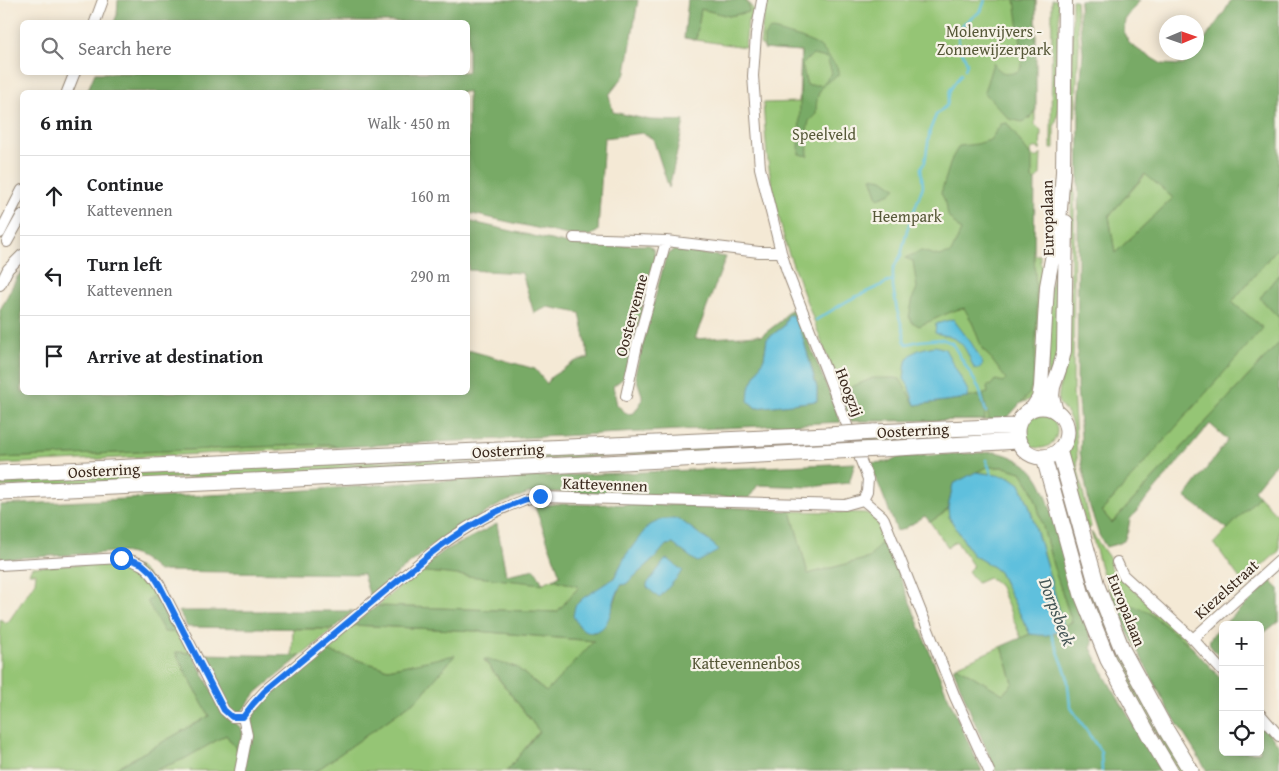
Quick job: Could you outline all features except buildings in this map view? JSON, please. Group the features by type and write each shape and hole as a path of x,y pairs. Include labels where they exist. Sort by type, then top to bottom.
{"highway":[{"path":"1032,409 1044,407 1056,412"},
{"name":"Europalaan","path":"1017,426 1021,417 1032,409"},
{"name":"Europalaan","path":"1056,412 1063,420 1066,430 1065,441 1059,450 1097,586 1122,649 1191,771"},
{"path":"1017,426 1018,441 1028,453 1038,458 1044,458 1056,454 1059,450"},
{"name":"Oosterring","path":"0,473 1017,426"},
{"name":"Oosterring","path":"0,492 297,479 1018,441"},
{"path":"973,444 999,447 1021,456 1038,469 1054,494"},
{"path":"1044,458 1082,595 1108,660 1170,771"}],"main road":[{"name":"Europalaan","path":"1032,409 1039,398 1041,387 1046,293 1059,222 1063,172 1065,0"},
{"name":"Europalaan","path":"1056,412 1052,396 1053,387 1062,364 1064,351 1066,192 1063,172"}],"street":[{"path":"95,20 103,0"},
{"name":"Hoogzij","path":"762,0 756,34 754,76 760,168 787,271 866,471 868,479 867,492 863,500"},
{"path":"68,90 74,75"},
{"path":"0,233 10,215 19,205"},
{"path":"10,215 20,222"},
{"path":"7,242 20,224"},
{"path":"574,238 666,242 759,252 781,252"},
{"name":"Oostervenne","path":"626,396 637,344 666,242"},
{"path":"0,285 8,269 20,257"},
{"name":"Kattevennen","path":"243,717 265,691 450,538 496,512 522,500 540,496 844,505 863,500"},
{"path":"863,500 884,519 955,697 989,771"},
{"path":"0,565 121,558 142,564 152,573 159,584 224,710 232,717 243,717 247,735 240,771"},
{"name":"Kiezelstraat","path":"1193,639 1279,561"},
{"path":"1117,562 1123,575 1193,639 1219,668"},
{"path":"1264,719 1279,736"}],"green space":[{"path":"118,0 638,0 626,73 609,95 613,112 650,120 684,121 669,188 653,139 643,133 604,138 598,231 590,236 568,235 470,213 470,90 88,90 94,75 470,75 470,20 115,20"},
{"path":"688,0 744,0 749,6 749,12 729,16 701,9 696,40 684,38"},
{"path":"744,0 754,10 753,21 748,20 745,47 696,40 701,9 729,16 749,12 749,6"},
{"name":"Heempark","path":"765,0 1036,0 1035,125 1041,131 1040,151 1038,148 1035,148 1030,153 1035,157 1041,154 1040,175 1035,181 1032,180 1031,157 1034,255 1040,255 1040,262 1044,270 1036,389 1033,397 1018,404 1008,417 999,420 851,421 786,246 773,192 767,155 763,103 799,102 801,52 764,49 760,44"},
{"path":"1015,0 1036,0 1036,110 1031,117 1023,122 1009,119 984,92 993,63 1005,73 1020,70 1023,58"},
{"path":"1052,0 1059,0 1059,110 1054,125 1054,149 1051,149"},
{"path":"1072,0 1076,0 1079,46 1075,117 1072,117 1069,109 1072,108"},
{"path":"1080,0 1140,0 1125,20 1124,33 1129,43 1162,64 1183,65 1189,60 1204,60 1204,41 1231,0 1279,0 1279,246 1232,302 1263,328 1102,511 1112,523 1279,343 1279,459 1254,490 1259,496 1228,529 1185,497 1228,440 1210,424 1130,519 1124,541 1106,547 1099,535 1089,504 1080,453 1081,438 1077,388 1079,105 1083,52 1079,13","holes":["1145,174 1173,198 1115,253 1109,216"]},
{"path":"773,30 801,38 820,46 837,67 839,75 827,82 820,90 816,114 809,121 807,131 808,156 799,154 801,52 764,49 764,37 768,31","holes":["812,55 827,58 832,73 822,85 807,85 802,65"]},
{"path":"1007,123 1032,158 1032,180 1035,181 1034,255 1037,312 1035,361 1033,382 1029,394 1008,417 989,420 983,394 988,393 987,386 991,385 995,380 1004,382 1006,379 985,351 983,351 972,322 964,308 919,326 912,322 909,317 917,288 913,261 905,258 921,251 939,256 951,253 961,231 948,216 946,203 941,193 952,158 959,146 990,140 1001,124"},
{"path":"1075,141 1073,391 1078,470 1091,527 1087,531 1067,452 1072,437 1072,425 1058,402 1070,300 1072,157"},
{"path":"1146,174 1173,198 1115,253 1109,216"},
{"path":"871,177 883,179 896,188 891,193 878,198"},
{"path":"470,221 564,243 649,245 654,250 655,260 625,377 613,386 617,405 627,414 634,413 642,401 642,395 635,374 666,256 674,250 726,257 695,339 761,336 782,320 787,312 795,308 841,422 338,447 328,444 0,458 0,310 20,274 20,395 470,395 470,351 535,369 547,384 551,377 576,361 589,358 580,313 548,307 534,313 522,273 470,270","holes":["788,315 803,338 817,388 817,401 756,408 748,401 764,358 767,339 784,326"]},
{"path":"1279,246 1279,274 1260,298 1279,318 1279,343 1112,523 1102,511 1262,328 1232,302"},
{"path":"1057,260 1057,317 1061,318 1060,348 1047,384 1050,290"},
{"path":"1279,274 1279,318 1260,298"},
{"path":"873,378 900,379 915,405 979,395 985,413 985,420 851,421 844,403 844,390"},
{"path":"1040,414 1047,415 1052,419 1056,424 1056,438 1052,443 1047,447 1040,448 1033,447 1028,443 1024,438 1023,431 1024,424 1028,419 1033,415"},
{"path":"1005,431 1005,436 0,487 0,483 40,478"},
{"path":"328,444 338,447 0,464 0,458"},
{"path":"996,452 1012,457 1022,463 1040,481 1047,497 1071,579 1093,643 1091,648 1106,678 1161,771 996,771 953,668 956,666 1003,694 1013,683 1002,646 1030,634 1055,634 1072,622 1053,565 1031,487 1021,472 1004,467 987,467 953,484 948,508 944,513 930,522 925,516 904,529 897,531 868,463 888,462 897,457"},
{"path":"1057,461 1082,553 1185,771 1178,771 1143,713 1123,675 1088,595 1050,463"},
{"path":"855,463 849,483 809,487 758,485 749,498 560,492 529,493 501,504 445,536 370,597 363,574 158,571 140,557 118,552 0,559 0,505 293,491 435,481"},
{"path":"987,467 1004,467 1021,472 1031,487 1053,565 1072,622 1064,626 1029,505 1020,484 991,474 976,472"},
{"path":"1259,496 1279,517 1279,551 1243,583 1214,543"},
{"name":"Kattevennenbos","path":"554,504 692,505 791,511 808,574 869,558 883,540 890,551 945,690 982,771 507,771 539,731 484,659 516,667 546,692 594,641 476,631 352,625 377,606 557,612 579,587 553,579 560,575 535,507","holes":["679,519 714,545 717,551 666,544 655,558 626,584 621,585 613,606 596,632 586,632 578,625 603,585 614,578 626,555"]},
{"path":"948,508 949,517 973,555 999,572 1030,634 1021,638 1000,587 994,580 988,578 977,583 968,571 973,566 956,541 948,547 930,522"},
{"path":"791,511 866,513 877,519 883,540 870,558 808,574"},
{"path":"497,524 506,575 535,569 543,584 418,571 444,551"},
{"path":"1091,532 1110,559 1110,568 1179,630 1192,647 1148,612 1112,597 1101,568"},
{"path":"117,563 139,567 159,591 192,653 175,652 209,716 111,771 0,771 0,619 6,623 9,621 35,582 36,573 29,573 32,567"},
{"path":"418,571 543,583 553,579 579,587 557,612 377,606"},
{"path":"1271,581 1279,589 1279,621 1264,633 1264,621 1227,621"},
{"path":"159,591 180,633 164,632 147,601"},
{"path":"1112,597 1148,612 1193,648 1219,677 1219,756 1264,756 1264,728 1279,745 1279,771 1207,771 1168,709 1125,627"},
{"path":"179,611 353,611 334,629 187,627"},
{"path":"352,625 476,631 594,641 576,667 546,692 516,667 484,660 539,731 507,771 316,771 419,698 454,656 388,669 324,650"},
{"path":"293,629 334,629 301,656 292,656"},
{"path":"1219,629 1219,657 1211,646 1210,639"},
{"path":"1002,646 1013,683 1003,694 956,666"},
{"path":"324,650 388,669 455,655 419,698 316,771 243,771 248,730 255,709 283,681"},
{"path":"175,652 192,653 226,717 242,729 240,754 226,735 184,759 156,771 111,771 209,716"},
{"path":"201,654 301,656 257,692 242,711 236,713 231,711"},
{"path":"226,735 240,754 236,771 155,770 184,759"}],"water":[{"path":"788,315 793,315 803,338 817,388 817,401 756,408 748,401 749,389 764,358 767,339 784,326"},
{"path":"953,319 972,344 983,364 979,369 974,368 961,343 951,337 935,333 936,324"},
{"path":"935,346 945,349 968,391 967,398 915,405 904,379 906,362 914,352"},
{"path":"976,472 1010,477 1020,484 1029,505 1064,626 1052,634 1030,634 999,572 973,555 949,517 948,508 953,484"},
{"path":"663,519 679,519 714,545 718,551 697,562 673,544 666,545 655,558 626,584 621,585 604,627 595,632 582,628 573,616 575,606 583,598 614,578 626,555 648,526"},
{"path":"668,559 683,571 659,598 647,587 647,584 665,560"}],"waterway":[{"name":"Dorpsbeek","path":"965,69 967,63 959,44 958,35 963,24 981,11 985,0"},
{"name":"Dorpsbeek","path":"961,74 950,90 947,105 936,115 930,130 925,162 921,168 923,186 907,230 901,255 893,269 893,287 904,333 904,341 907,344 942,339 952,343 979,388 986,412"},
{"path":"816,320 849,300 893,280"},
{"name":"Dorpsbeek","path":"986,460 992,475"},
{"name":"Dorpsbeek","path":"1051,633 1067,675 1070,706 1101,752 1102,771"}],"route":[{"path":"121,558 142,564 152,573 169,602 224,710 232,717 243,717 265,691 450,538 496,512 522,500 540,496"}],"park label":[{"name":"Molenvijvers - Zonnewijzerpark","path":"994,40"},
{"name":"Speelveld","path":"824,134"}]}
